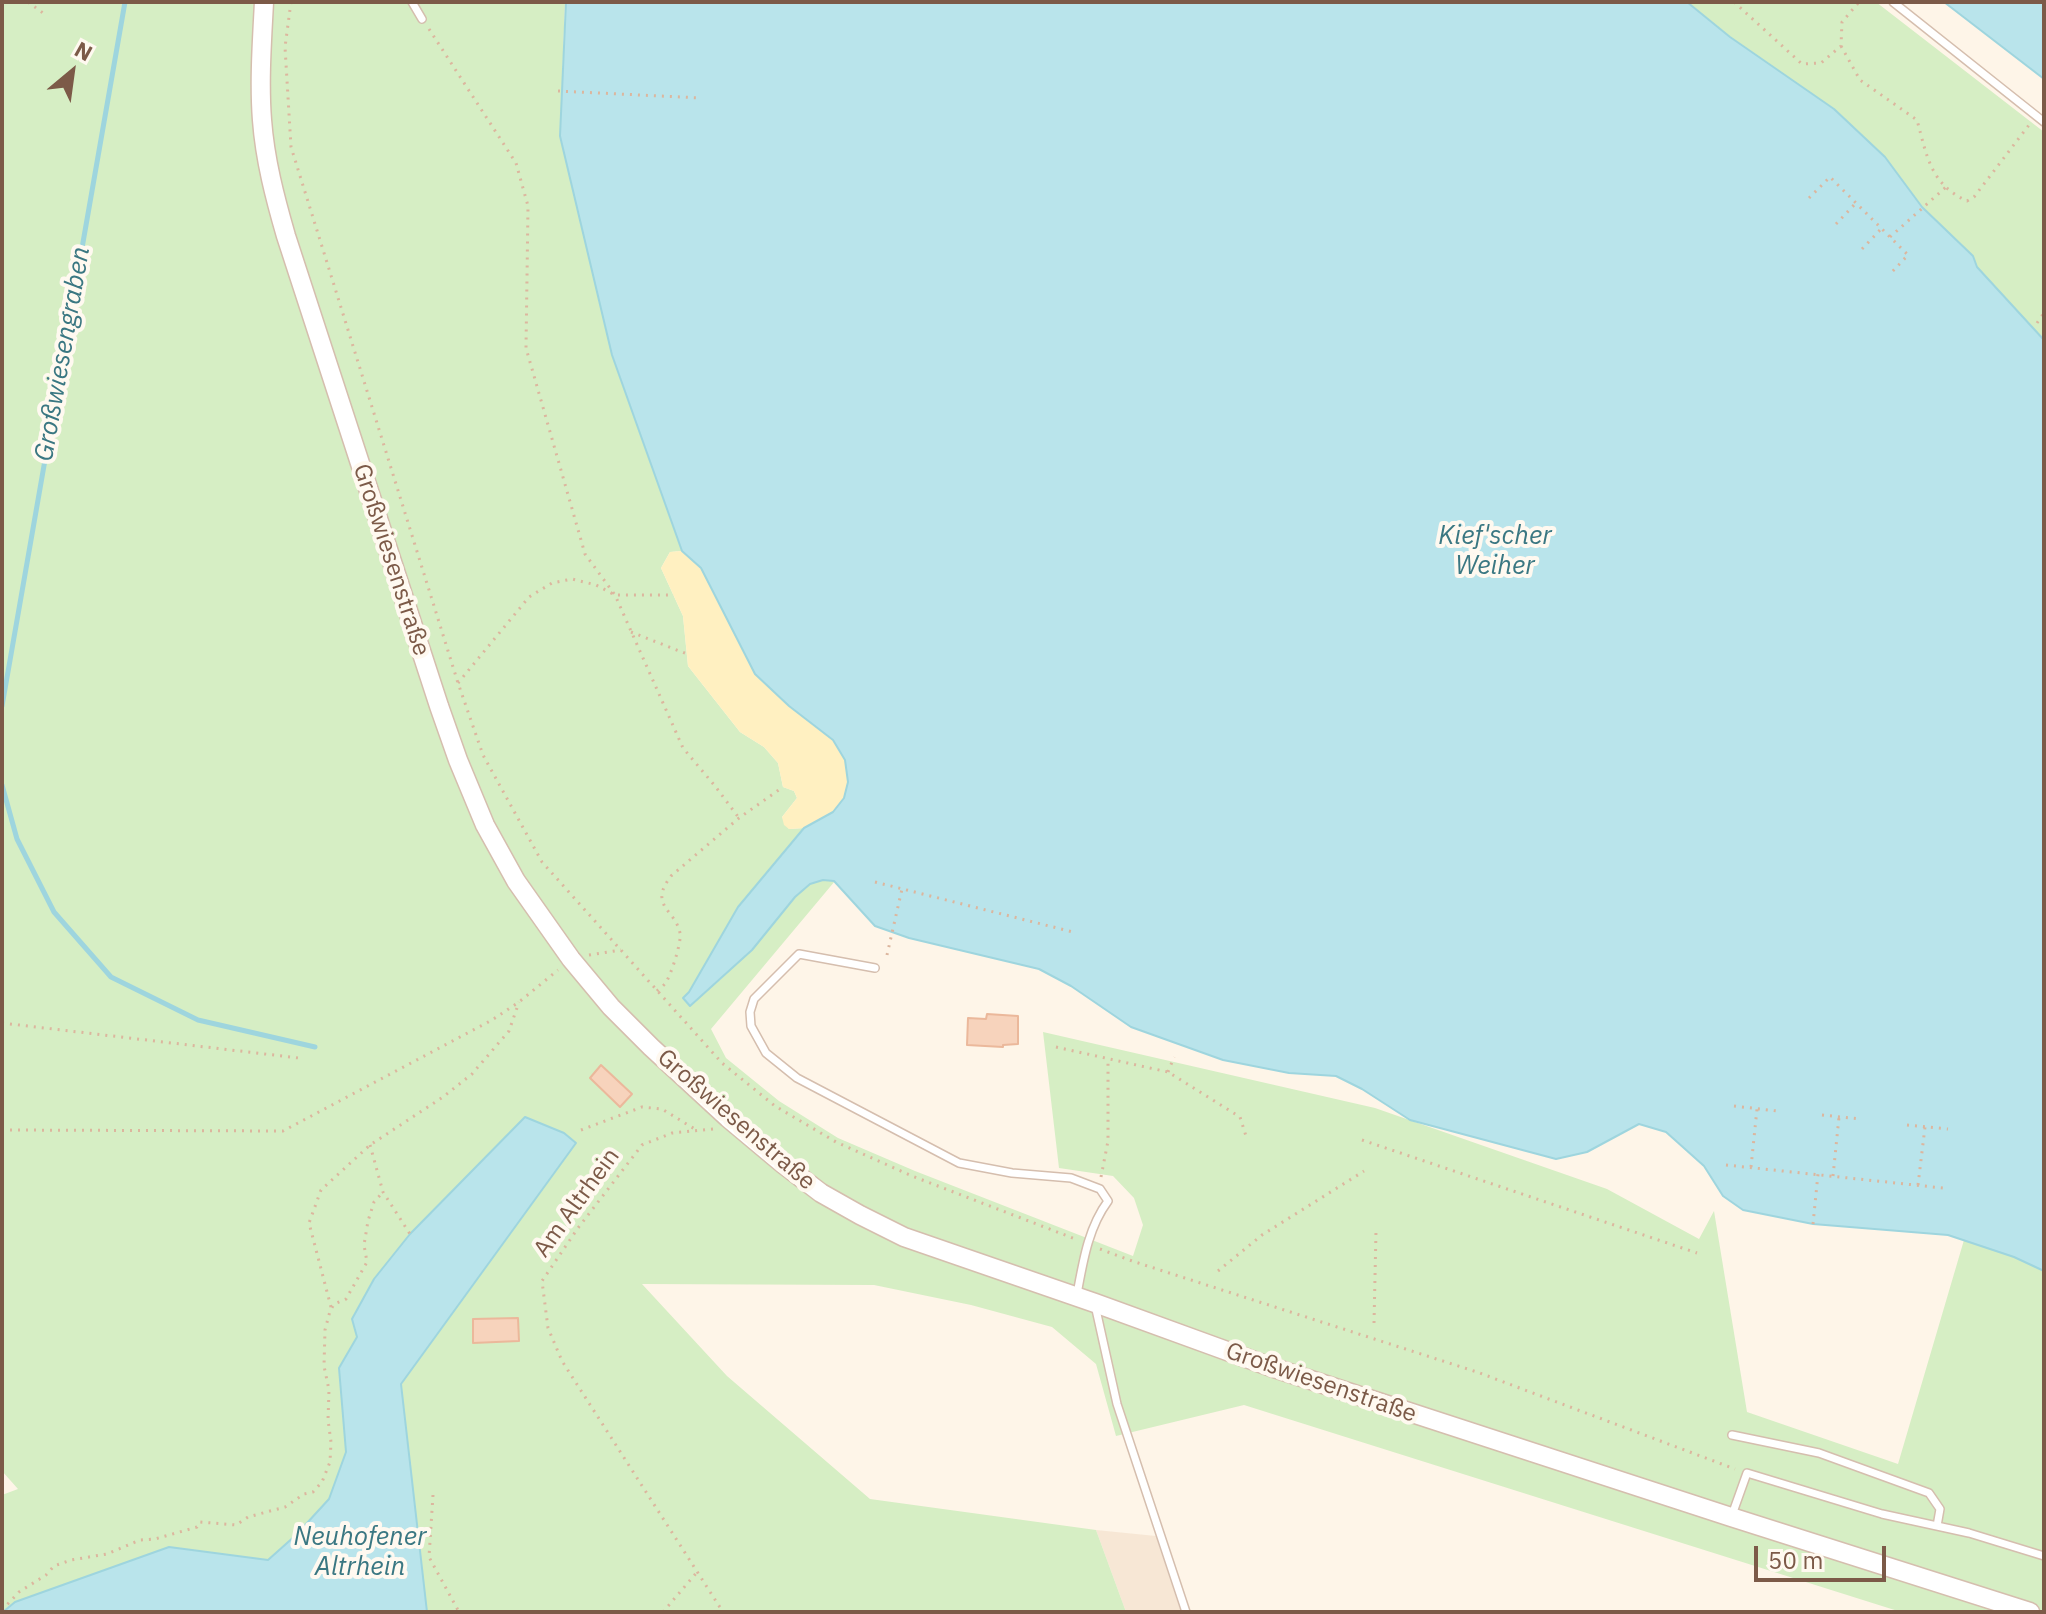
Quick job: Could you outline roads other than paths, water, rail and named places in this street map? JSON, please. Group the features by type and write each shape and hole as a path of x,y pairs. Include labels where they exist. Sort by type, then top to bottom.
{"street":[{"name":"Großwiesenstraße","path":"264,2 262,121 270,179 458,760 485,825 516,881 571,959 611,1007 728,1118 821,1193 904,1237 1271,1367 2030,1612"}],"lane":[{"path":"412,2 422,19"},
{"path":"1893,2 2044,122"},
{"path":"875,968 799,954 754,999 750,1012 751,1026 766,1053 797,1078 959,1163 1012,1173 1071,1178 1100,1189 1108,1201 1097,1216 1077,1296"},
{"path":"1095,1303 1117,1404 1186,1612"},
{"path":"1732,1435 1819,1453 1929,1493 1940,1509 1937,1526"},
{"path":"1731,1517 1747,1473 1882,1514 1969,1533 2044,1556"}],"water":[{"name":"Kief'scher Weiher","path":"566,2 1687,2 1730,37 1834,109 1885,157 1922,207 1973,256 1977,267 2044,340 2044,1271 2014,1257 1948,1235 1813,1224 1743,1210 1723,1196 1704,1166 1666,1132 1639,1124 1587,1152 1556,1159 1410,1120 1336,1076 1289,1073 1223,1060 1131,1027 1071,986 1039,969 909,938 875,926 834,881 810,884 795,897 752,950 690,1006 683,998 738,907 804,828 833,812 844,798 848,782 845,760 833,740 789,706 755,674 701,568 682,551 612,355 560,136"},
{"path":"1944,2 2044,2 2044,79"},
{"name":"Neuhofener Altrhein","path":"525,1117 564,1133 576,1143 401,1384 427,1612 3,1612 15,1602 169,1547 268,1560 296,1535 329,1499 346,1452 339,1368 357,1337 352,1319 374,1279 410,1234"}],"waterway":[{"name":"Großwiesengraben","path":"2,706 125,2"},
{"name":"Großwiesengraben","path":"2,785 17,839 54,912 111,977 198,1020 315,1047"}]}
